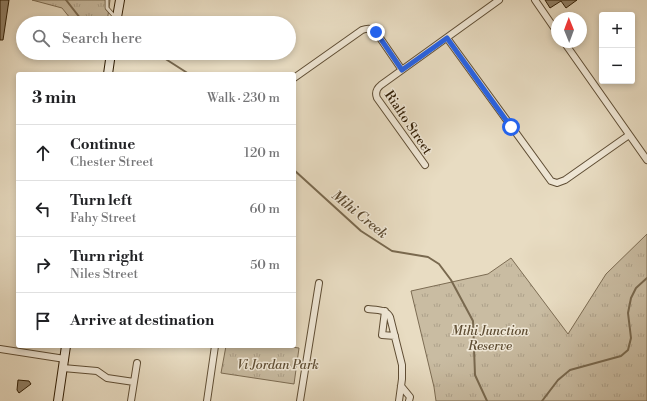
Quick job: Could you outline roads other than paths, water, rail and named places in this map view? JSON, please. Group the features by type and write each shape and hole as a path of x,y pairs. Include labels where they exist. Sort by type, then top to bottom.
{"main road":[{"path":"117,16 120,0"},
{"path":"108,72 110,60"},
{"path":"58,401 66,348"}],"street":[{"path":"296,77 362,30 369,28 376,32 402,70 499,0"},
{"path":"535,0 551,23"},
{"path":"447,38 548,178 555,183 565,180 629,135"},
{"path":"568,48 647,160"},
{"name":"Rialto Street","path":"402,70 378,87 376,92 377,98 425,165"},
{"path":"300,401 319,283"},
{"path":"368,309 385,311 390,317 402,365 399,401"},
{"path":"385,311 382,335 395,336"},
{"path":"207,401 215,348"},
{"path":"0,349 64,359"},
{"path":"131,401 137,363"},
{"path":"63,368 97,371 107,378 134,382"},
{"path":"401,386 410,397 410,401"}],"lane":[{"path":"107,0 107,8 113,16"}],"waterway":[{"name":"Mihi Creek","path":"66,0 79,16"},
{"name":"Mihi Creek","path":"167,60 186,72"},
{"name":"Mihi Creek","path":"296,172 361,231 392,251 428,257 439,264 451,280 473,321 475,375 487,401"},
{"name":"Mihi Creek","path":"542,401 558,380 570,370 621,356 628,350 631,338 628,313 631,298 636,288 647,278"}],"park label":[{"name":"Mihi Junction Reserve","path":"490,338"},
{"name":"Vi Jordan Park","path":"278,364"}]}
